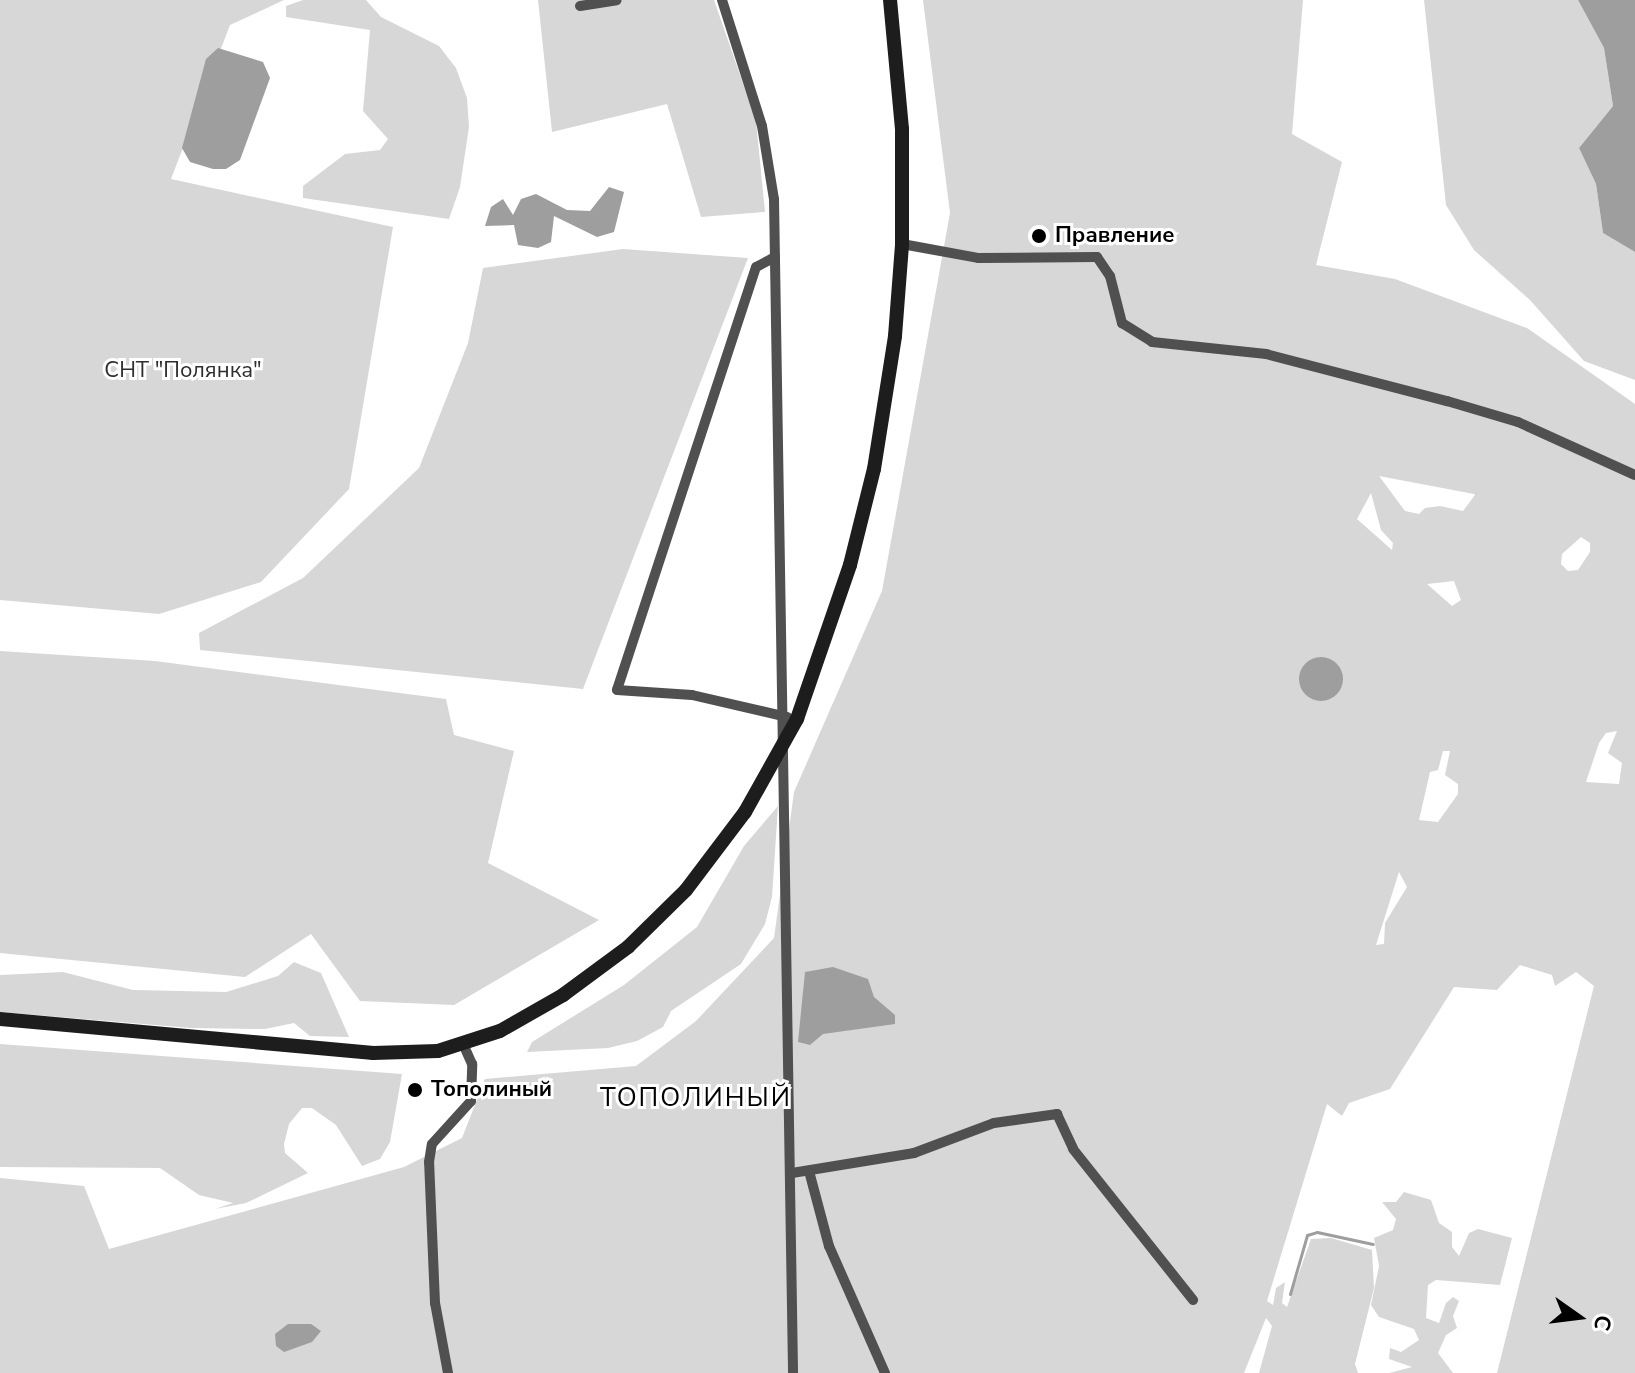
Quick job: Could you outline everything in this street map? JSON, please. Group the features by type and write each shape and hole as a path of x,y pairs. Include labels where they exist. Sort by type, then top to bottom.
{"street":[{"path":"580,6 617,0"},
{"path":"722,0 768,157 775,257 790,718"},
{"path":"793,1373 784,747 790,718 850,565 874,469 895,336 902,244 902,129 890,0"},
{"path":"902,244 978,258 1097,257 1110,276 1122,323 1152,342 1266,354 1447,401 1518,422 1635,475"},
{"path":"775,257 756,267 617,690 692,695 790,718"},
{"path":"0,1019 373,1053 464,1046 563,995 658,919 717,852 784,747"},
{"path":"448,1373 435,1303 429,1162 432,1144 471,1101 472,1064 464,1046"},
{"path":"792,1173 914,1153 994,1123 1057,1114 1073,1149 1193,1300"},
{"path":"809,1171 829,1246 885,1373"}],"green space":[{"name":"СНТ \"Полянка\"","path":"0,0 284,0 230,25 171,179 393,227 349,489 261,582 159,614 0,600"},
{"path":"303,0 366,0 381,17 439,46 456,68 467,98 469,127 460,187 449,219 303,198 303,186 345,154 380,150 388,139 363,111 370,30 286,17 286,6"},
{"path":"538,0 714,0 756,121 765,212 701,217 667,104 552,132"},
{"path":"923,0 1303,0 1292,134 1342,162 1316,265 1395,279 1527,328 1635,404 1635,1373 1497,1373 1594,986 1576,972 1555,986 1552,975 1520,965 1497,990 1454,987 1390,1089 1349,1103 1342,1116 1327,1104 1267,1301 1273,1305 1276,1288 1285,1282 1282,1303 1287,1307 1311,1239 1331,1238 1372,1250 1374,1288 1355,1364 1358,1373 1259,1373 1272,1326 1266,1318 1244,1373 0,1373 0,1178 84,1186 109,1249 404,1167 462,1138 485,1079 636,1066 696,1021 774,938 794,792 882,591 950,213","holes":["1379,476 1475,495 1463,511 1440,506 1425,508 1419,514 1405,511","1371,493 1381,530 1393,543 1392,550 1357,519","1581,537 1590,543 1590,552 1578,570 1568,571 1561,564 1562,554","1454,581 1461,600 1452,606 1427,584","1617,731 1608,753 1622,763 1619,784 1586,782 1599,743 1606,733","1443,751 1450,751 1445,775 1458,784 1458,794 1438,822 1419,820 1430,772 1438,770","1399,872 1407,887 1385,923 1384,944 1376,945"]},
{"path":"1424,0 1578,0 1604,48 1613,106 1579,148 1596,184 1603,233 1635,252 1635,380 1584,361 1530,300 1474,250 1446,205"},
{"path":"623,249 748,258 583,689 200,650 199,633 303,578 419,468 468,343 483,268"},
{"path":"0,651 155,661 446,699 454,735 514,751 488,863 599,920 454,1005 360,1001 311,934 245,977 0,953"},
{"path":"778,806 772,897 765,924 741,964 671,1011 663,1027 637,1041 608,1048 527,1052 532,1042 624,985 697,927 744,846"},
{"path":"294,962 321,973 349,1037 310,1036 294,1023 265,1029 191,1028 0,1012 0,975 63,972 133,990 226,992 278,976"},
{"path":"0,1044 402,1074 390,1142 380,1159 362,1166 336,1125 312,1108 302,1108 289,1124 284,1144 285,1153 308,1173 246,1203 215,1209 233,1203 199,1195 160,1168 0,1167"},
{"path":"1404,1192 1431,1200 1439,1223 1452,1232 1452,1247 1459,1256 1469,1233 1478,1229 1512,1238 1500,1285 1436,1280 1428,1285 1426,1318 1439,1323 1446,1303 1453,1297 1459,1301 1453,1316 1457,1328 1446,1335 1438,1353 1453,1373 1389,1373 1412,1367 1389,1359 1390,1348 1401,1352 1419,1340 1414,1329 1379,1317 1371,1305 1379,1266 1374,1238 1393,1230 1396,1219 1382,1202 1396,1202"}],"shaded area":[{"path":"1578,0 1635,0 1635,252 1603,233 1596,184 1579,148 1613,106 1604,48"},
{"path":"218,48 263,62 270,78 240,160 226,169 213,169 190,162 182,148 206,59"},
{"path":"609,187 624,192 614,232 597,237 554,216 551,242 538,248 518,245 514,225 485,226 491,207 503,199 513,215 521,199 536,194 567,210 590,211"},
{"path":"1321,657 1336,664 1343,679 1336,694 1321,701 1306,694 1299,679 1306,664"},
{"path":"833,967 868,979 874,997 895,1015 895,1024 823,1034 810,1045 798,1042 805,972"},
{"path":"288,1324 311,1324 321,1331 312,1342 284,1352 276,1346 275,1334"}],"waterway":[{"path":"1290,1294 1307,1235 1317,1232 1373,1244"}],"place":[{"name":"Правление","path":"1039,236"},
{"name":"Тополиный","path":"415,1090"}],"district":[{"name":"ТОПОЛИНЫЙ","path":"696,1098"}]}
